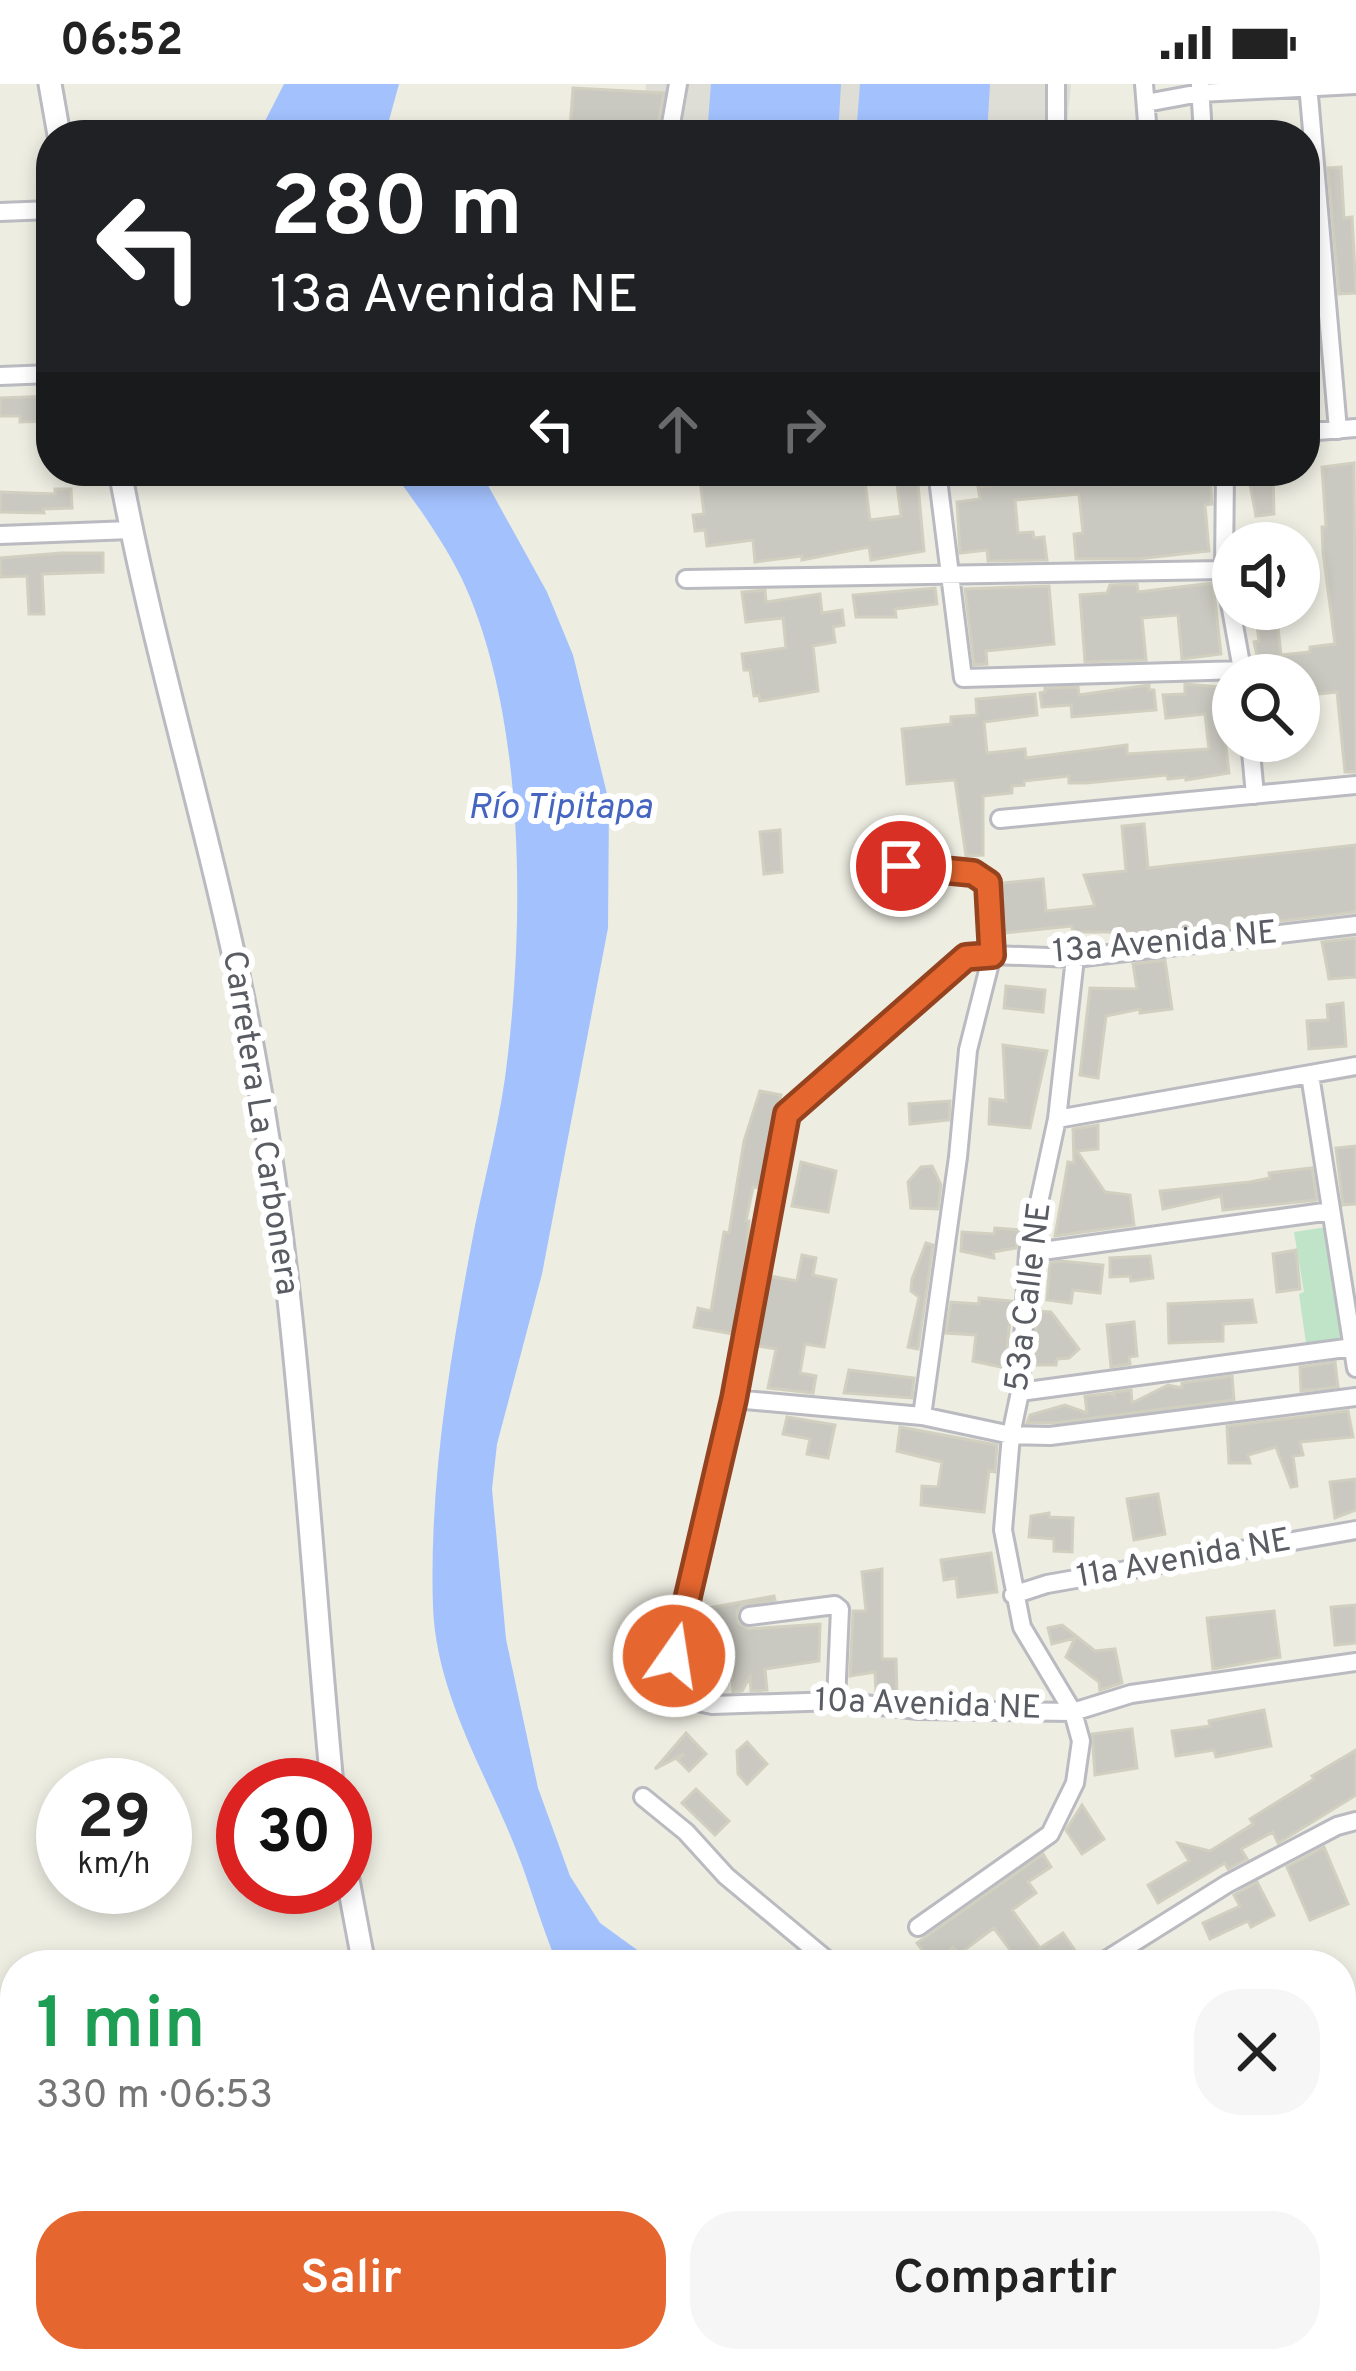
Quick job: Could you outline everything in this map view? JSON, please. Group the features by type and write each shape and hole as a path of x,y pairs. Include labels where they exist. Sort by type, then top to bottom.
{"street":[{"path":"50,84 56,120"},
{"path":"671,120 677,84"},
{"path":"1056,84 1056,120"},
{"path":"1308,85 1312,120"},
{"path":"1145,94 1356,85"},
{"path":"1200,89 1202,120"},
{"path":"1320,191 1347,429"},
{"path":"0,212 36,210"},
{"path":"0,376 36,375"},
{"name":"Carretera La Carbonera","path":"123,486 248,1022 276,1200 300,1408 330,1758"},
{"path":"938,486 963,678 1212,674"},
{"path":"1224,522 1225,486"},
{"path":"0,535 131,530"},
{"path":"686,579 1212,570"},
{"path":"1252,762 1255,795"},
{"path":"1000,820 1356,785"},
{"path":"901,866 973,873 988,883 992,955 968,1050 922,1415"},
{"name":"13a Avenida NE","path":"992,955 1075,958 1356,925"},
{"path":"992,955 966,957 787,1114 734,1399 922,1415 1011,1436 1050,1436 1356,1396"},
{"name":"53a Calle NE","path":"1073,1712 1022,1627 1003,1530 1020,1392 1028,1253 1057,1119 1075,958"},
{"path":"1057,1119 1356,1066"},
{"path":"1310,1075 1356,1368"},
{"path":"1028,1253 1331,1211"},
{"path":"1020,1392 1353,1347"},
{"name":"10a Avenida NE","path":"734,1399 674,1656 683,1699 712,1705 836,1701 918,1710 1073,1712 1131,1694 1356,1662"},
{"name":"11a Avenida NE","path":"1013,1594 1356,1531"},
{"path":"748,1616 835,1605 840,1609 836,1701"},
{"path":"918,1927 1050,1834 1076,1783 1081,1741 1073,1712"},
{"path":"643,1797 686,1832 725,1876 814,1950"},
{"path":"1122,1950 1227,1884 1336,1826 1356,1821"},
{"path":"354,1914 361,1950"}],"shaded area":[{"path":"646,84 1071,84 1067,120 643,120"}],"green space":[{"path":"1327,1227 1344,1340 1306,1343 1294,1232"}],"water":[{"path":"284,84 399,84 389,120 266,120"},
{"path":"711,84 841,84 839,120 708,120"},
{"path":"860,84 990,84 988,120 857,120"},
{"name":"Río Tipitapa","path":"403,486 488,486 547,592 573,655 609,802 608,928 542,1274 497,1444 492,1489 506,1639 538,1788 570,1876 600,1923 637,1950 552,1950 451,1696 436,1637 434,1517 442,1426 463,1291 502,1099 512,1019 517,890 509,757 499,693 483,632 461,577"}],"building":[{"path":"573,88 664,93 659,120 571,120"},
{"path":"1341,167 1344,218 1352,217 1356,293 1339,294 1328,168"},
{"path":"36,397 36,421 0,416 0,398"},
{"path":"1354,463 1356,772 1345,772 1337,692 1320,694 1320,654 1291,654 1335,644 1323,552 1322,467"},
{"path":"701,486 866,486 870,520 901,516 897,486 918,486 924,551 871,560 869,547 802,560 802,556 755,562 753,540 707,546 705,530 695,531 693,515 704,514"},
{"path":"1211,486 1212,504 1205,505 1209,551 1137,559 1076,559 1074,534 1083,533 1079,494 1015,500 1018,533 1044,537 1047,560 988,561 987,550 960,553 957,502 980,499 978,487"},
{"path":"1250,486 1273,486 1274,514 1256,516"},
{"path":"55,489 71,489 72,508 0,512 0,492 55,494"},
{"path":"103,553 103,572 42,574 44,614 29,614 27,576 1,577 0,558"},
{"path":"1212,583 1212,630 1218,630 1221,654 1182,659 1178,615 1142,618 1146,660 1085,662 1080,595 1107,593 1110,585 1137,584 1138,592"},
{"path":"1049,586 1054,644 986,651 987,664 974,665 965,589"},
{"path":"935,588 937,604 895,609 896,617 856,617 853,595"},
{"path":"765,590 766,602 820,594 822,613 842,610 844,625 833,627 835,642 813,646 818,691 760,701 759,695 754,696 742,654 786,648 783,618 746,622 742,592"},
{"path":"1258,630 1278,630 1281,654 1257,654"},
{"path":"1185,684 1212,686 1212,762 1228,762 1229,773 1186,780 1168,779 1167,775 1086,783 1069,783 1069,776 1024,781 1024,785 1012,786 1012,793 983,796 983,855 966,856 955,780 907,784 902,729 951,724 951,717 977,715 976,699 1035,694 1037,715 984,722 987,753 1025,749 1026,758 1127,745 1127,754 1209,749 1205,714 1166,718 1163,695 1185,694"},
{"path":"1149,685 1156,710 1072,717 1071,705 1042,707 1040,693 1045,688 1078,687 1079,695"},
{"path":"1144,824 1148,868 1356,845 1356,912 1130,939 1129,932 1073,932 1072,926 1004,933 1002,883 1043,879 1046,911 1095,906 1084,875 1126,871 1122,826"},
{"path":"780,830 782,872 764,874 760,832"},
{"path":"1356,938 1356,977 1329,979 1322,942"},
{"path":"1165,960 1172,1009 1106,1016 1098,1078 1080,1075 1090,988 1137,989 1133,964"},
{"path":"1006,986 1045,990 1043,1012 1004,1008"},
{"path":"1343,1003 1346,1046 1309,1049 1307,1021 1328,1020 1327,1005"},
{"path":"1003,1045 1047,1051 1030,1128 989,1124 990,1099 1006,1101"},
{"path":"760,1091 781,1095 760,1188 753,1187 746,1221 745,1271 733,1334 694,1327 698,1308 711,1311 744,1141"},
{"path":"950,1101 949,1120 910,1124 909,1104"},
{"path":"1098,1125 1098,1149 1077,1151 1105,1192 1130,1195 1134,1225 1055,1236 1068,1162 1074,1163 1073,1129"},
{"path":"1356,1146 1356,1204 1343,1205 1336,1148"},
{"path":"801,1162 836,1171 828,1212 792,1206"},
{"path":"932,1166 941,1185 938,1209 911,1208 908,1182 921,1167"},
{"path":"1312,1168 1317,1200 1223,1210 1221,1196 1163,1209 1160,1191 1250,1182 1270,1178 1269,1173"},
{"path":"995,1228 1020,1230 1016,1248 993,1252 994,1258 961,1251 962,1232 994,1234"},
{"path":"926,1243 933,1245 918,1349 908,1347 919,1297 911,1291"},
{"path":"1296,1250 1300,1289 1277,1292 1273,1254"},
{"path":"802,1255 816,1258 813,1275 836,1280 824,1347 805,1344 800,1373 816,1376 813,1393 768,1388 776,1349 757,1346 770,1276 797,1281"},
{"path":"1150,1256 1153,1278 1110,1277 1110,1258"},
{"path":"1050,1263 1103,1265 1100,1293 1073,1290 1071,1303 1047,1300"},
{"path":"979,1298 1012,1301 1005,1368 973,1361 976,1335 946,1333 951,1302 979,1304"},
{"path":"1252,1300 1256,1322 1223,1324 1223,1341 1169,1343 1168,1304"},
{"path":"1037,1311 1051,1312 1079,1349 1069,1358 1057,1359 1056,1365 1034,1365"},
{"path":"1134,1322 1137,1356 1129,1357 1130,1364 1111,1367 1107,1325"},
{"path":"1335,1362 1338,1387 1301,1391 1300,1367"},
{"path":"849,1370 914,1378 912,1398 844,1393"},
{"path":"1232,1376 1234,1400 1027,1423 1030,1415 1065,1405 1087,1413 1085,1396 1114,1396 1114,1392 1131,1390 1132,1403 1168,1385 1182,1388 1182,1383"},
{"path":"1348,1411 1353,1437 1300,1442 1303,1455 1293,1456 1297,1486 1291,1487 1276,1447 1248,1455 1250,1463 1229,1463 1227,1426"},
{"path":"787,1417 835,1425 828,1458 807,1454 810,1439 783,1434"},
{"path":"900,1427 997,1445 984,1512 921,1505 922,1486 938,1487 942,1462 897,1451"},
{"path":"1356,1479 1356,1510 1335,1518 1330,1482"},
{"path":"1158,1494 1165,1534 1134,1540 1127,1499"},
{"path":"1049,1513 1049,1517 1073,1518 1072,1552 1054,1551 1054,1539 1029,1537 1031,1516"},
{"path":"991,1553 997,1592 958,1597 956,1578 944,1580 941,1560"},
{"path":"882,1569 882,1659 896,1659 897,1695 876,1693 875,1672 850,1676 853,1611 866,1611 862,1572"},
{"path":"774,1596 775,1600 742,1605 738,1623 749,1629 820,1624 819,1661 765,1669 767,1690 751,1691 750,1677 742,1691 733,1692 730,1648 705,1651 698,1610"},
{"path":"1356,1605 1356,1643 1335,1645 1331,1607"},
{"path":"1274,1611 1280,1657 1213,1669 1207,1618"},
{"path":"1062,1625 1095,1651 1115,1649 1122,1683 1100,1690 1099,1682 1066,1657 1075,1638 1052,1644 1048,1628"},
{"path":"1264,1710 1271,1746 1216,1757 1214,1750 1176,1756 1172,1731"},
{"path":"1132,1729 1137,1768 1095,1775 1092,1734"},
{"path":"686,1733 706,1754 689,1771 678,1760 684,1754 655,1769"},
{"path":"747,1742 767,1764 747,1784 738,1774 737,1751"},
{"path":"1356,1750 1356,1795 1278,1843 1273,1832 1241,1849 1247,1859 1228,1869 1225,1863 1158,1903 1148,1885 1189,1861 1178,1843 1210,1851 1253,1824 1250,1819 1314,1779 1312,1776"},
{"path":"696,1789 729,1821 715,1835 682,1803"},
{"path":"1082,1805 1104,1839 1082,1854 1066,1830"},
{"path":"1324,1847 1348,1904 1310,1920 1287,1867"},
{"path":"1043,1854 1051,1867 1028,1882 1036,1893 1012,1910 1040,1948 1063,1933 1075,1950 1010,1950 994,1928 964,1950 922,1950 917,1943"},
{"path":"1257,1882 1274,1915 1210,1939 1203,1923 1240,1906 1234,1895"}],"route":[{"path":"674,1656 734,1399 787,1114 966,957 992,955 988,883 973,873 901,866"}]}
